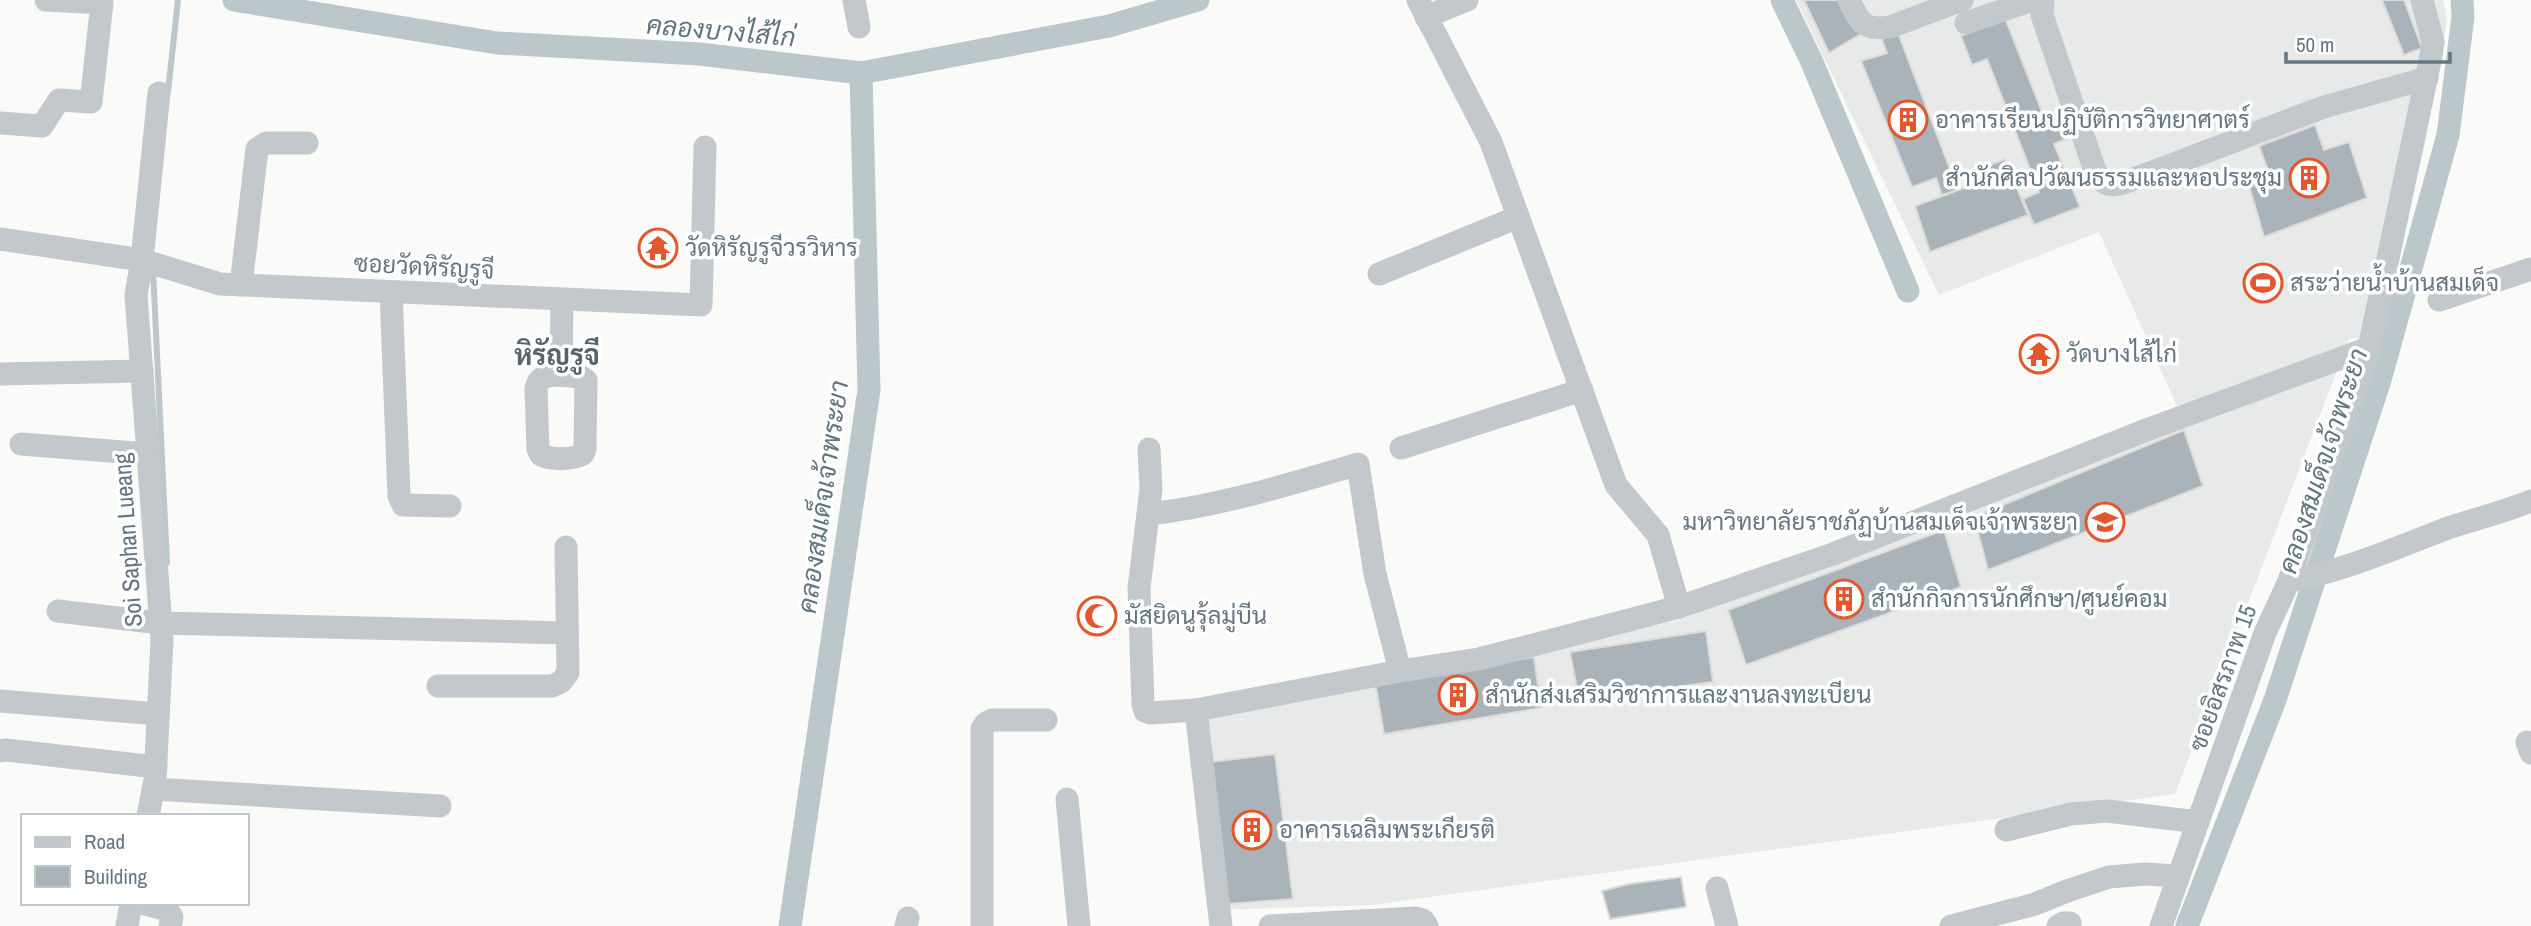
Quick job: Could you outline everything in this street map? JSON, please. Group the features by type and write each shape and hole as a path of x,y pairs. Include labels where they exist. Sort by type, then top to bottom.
{"street":[{"path":"0,123 42,126 59,100 91,102 102,3 46,0"},
{"path":"854,0 859,27"},
{"path":"1467,0 1422,9 1491,142 1616,485 1658,535 1679,607"},
{"path":"1849,0 1858,20 1868,27 1878,29 1962,0"},
{"path":"1966,23 2032,0"},
{"path":"2043,0 2042,15 2094,168 2101,183 2109,186 2126,182 2324,107 2427,78"},
{"name":"ซอยอิสรภาพ 15","path":"2161,926 2265,633 2308,577 2369,348 2427,78 2433,43 2422,0"},
{"name":"Soi Saphan Lueang","path":"148,814 155,778 160,623 136,295 152,263 159,93"},
{"path":"241,285 257,149 266,143 307,143"},
{"name":"ซอยวัดหิรัญรูจี","path":"0,239 152,263 220,284 701,305 705,146"},
{"path":"1379,274 1518,217"},
{"path":"2439,300 2531,268"},
{"path":"391,292 399,496 403,505 412,507 450,506"},
{"path":"561,375 562,300"},
{"path":"1149,449 1151,489 1139,588 1143,704 1145,710 1150,713 1196,710 1400,671 1479,659 1679,607 1833,555 2148,429 2369,348"},
{"path":"1,373 142,371"},
{"path":"1401,448 1582,390"},
{"path":"21,444 148,454"},
{"path":"1149,514 1171,512 1268,490 1358,464 1375,574 1400,671"},
{"path":"2308,577 2531,501"},
{"path":"438,686 552,686 561,682 568,673 566,547"},
{"path":"58,611 160,623 566,633"},
{"path":"0,701 158,714"},
{"path":"1196,710 1221,926"},
{"path":"982,926 982,729 992,720 1046,720"},
{"path":"0,751 155,778 440,806"},
{"path":"1067,799 1079,926"},
{"path":"2006,830 2071,814 2107,811 2198,822"},
{"path":"1951,926 2035,904 2109,877 2145,874 2178,876"},
{"path":"1717,888 1727,926"},
{"path":"127,926 131,905"},
{"path":"148,905 167,910 172,917 170,926"},
{"path":"1270,926 1416,918 1423,920 1427,926"}],"shaded area":[{"name":"มหาวิทยาลัยราชภัฏบ้านสมเด็จเจ้าพระยา","path":"1796,0 2443,0 2447,21 2425,144 2378,337 2349,339 2175,794 1372,905 1217,910 1197,706 1550,648 1676,621 2185,424 2099,232 1939,295"}],"building":[{"path":"1804,0 1848,0 1864,32 1829,53"},
{"path":"2382,0 2404,0 2422,48 2404,55"},
{"path":"2005,18 2046,122 2059,118 2066,139 2054,144 2080,207 2034,225 2023,199 2039,192 1987,59 1972,65 1961,36"},
{"name":"อาคารเรียนปฏิบัติการวิทยาศาตร์","path":"1896,28 1958,190 1942,195 1936,178 1912,187 1861,61 1887,53 1880,34"},
{"name":"สำนักศิลปวัฒนธรรมและหอประชุม","path":"2315,125 2324,150 2349,142 2367,198 2264,237 2248,182 2269,173 2259,146"},
{"path":"2005,159 2028,215 1930,252 1915,206 1986,180 1982,168"},
{"path":"2184,430 2203,486 1988,570 1974,517"},
{"name":"สำนักกิจการนักศึกษา/ศูนย์คอม","path":"1944,530 1961,587 1746,665 1728,610"},
{"path":"1706,631 1713,682 1579,700 1570,652"},
{"name":"สำนักส่งเสริมวิชาการและงานลงทะเบียน","path":"1534,657 1541,708 1384,734 1375,682"},
{"name":"อาคารเฉลิมพระเกียรติ","path":"1275,754 1293,899 1228,904 1210,762"},
{"path":"1681,877 1686,907 1610,919 1602,891 1629,884"}],"waterway":[{"path":"168,92 178,0"},
{"name":"คลองบางไส้ไก่","path":"234,0 497,43 699,54 861,73 1109,26 1198,0"},
{"path":"1782,0 1811,60 1908,291"},
{"name":"คลองสมเด็จเจ้าพระยา","path":"2187,926 2275,700 2380,380 2448,135 2463,17 2462,0"},
{"name":"คลองสมเด็จเจ้าพระยา","path":"790,926 869,390 861,73"},
{"path":"153,270 167,563"}],"place":[{"name":"อาคารเรียนปฏิบัติการวิทยาศาตร์","path":"1908,120"},
{"name":"สำนักศิลปวัฒนธรรมและหอประชุม","path":"2309,178"},
{"name":"วัดหิรัญรูจีวรวิหาร","path":"658,248"},
{"name":"สระว่ายน้ำบ้านสมเด็จ","path":"2263,283"},
{"name":"วัดบางไส้ไก่","path":"2039,354"},
{"name":"มหาวิทยาลัยราชภัฏบ้านสมเด็จเจ้าพระยา","path":"2105,522"},
{"name":"สำนักกิจการนักศึกษา/ศูนย์คอม","path":"1844,599"},
{"name":"มัสยิดนูรุ้ลมู่บีน","path":"1097,616"},
{"name":"สำนักส่งเสริมวิชาการและงานลงทะเบียน","path":"1458,695"},
{"name":"อาคารเฉลิมพระเกียรติ","path":"1252,830"}],"district":[{"name":"หิรัญรูจี","path":"557,355"}]}
